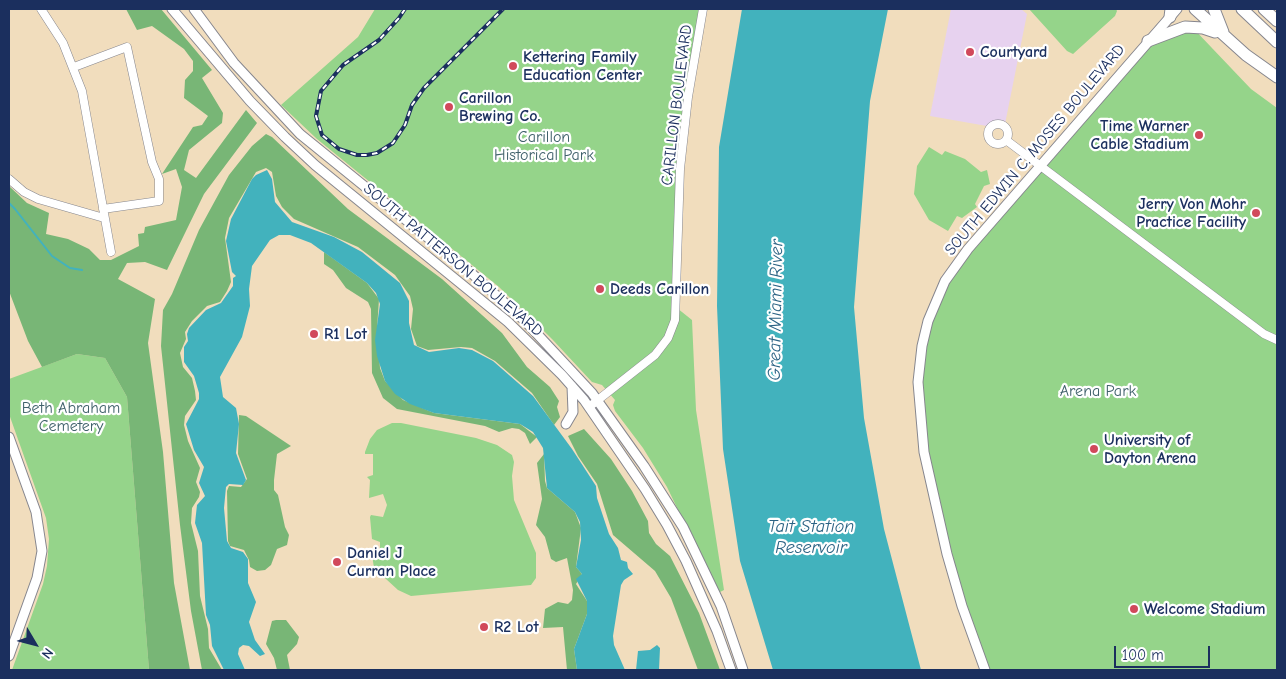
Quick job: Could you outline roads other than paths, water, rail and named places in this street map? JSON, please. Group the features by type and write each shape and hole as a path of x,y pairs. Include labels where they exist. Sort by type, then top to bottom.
{"highway":[{"path":"1195,9 1226,38 1277,77"},
{"path":"1214,9 1218,23 1226,38"},
{"path":"1242,9 1277,42"},
{"path":"1264,9 1277,22"},
{"path":"1148,41 1171,31 1192,27 1212,30 1226,38"}],"main road":[{"name":"SOUTH PATTERSON BOULEVARD","path":"172,9 245,96 285,137 315,165 508,322 572,386 589,407 645,489 682,554 717,631 731,670"},
{"name":"SOUTH PATTERSON BOULEVARD","path":"194,9 234,63 300,134 469,271 525,321 554,349 598,401 654,480 683,527 721,606 743,670"},
{"name":"SOUTH EDWIN C. MOSES BOULEVARD","path":"985,670 962,606 936,511 920,419 919,370 926,327 945,281 968,249 1173,12"},
{"path":"566,424 573,412 572,386"},
{"path":"9,437 10,447 36,512 42,551 37,578 9,656"}],"street":[{"path":"41,9 63,43 74,67 86,108 111,252"},
{"name":"CARILLON BOULEVARD","path":"589,407 655,355 668,338 676,320 680,169 688,98 704,9"},
{"path":"9,179 24,192 38,199 104,214 159,201 159,179 152,162 127,47 74,67"},
{"path":"1006,140 1042,164 1264,334 1277,340"}],"water":[{"name":"Tait Station Reservoir","path":"742,9 888,9 870,101 854,307 864,418 884,529 921,670 773,670 740,561 723,449 717,306 719,147"},
{"path":"267,170 272,179 275,202 292,222 334,237 362,252 400,283 409,301 409,323 414,345 429,352 459,348 472,350 493,361 533,396 572,449 596,486 597,498 609,534 618,548 621,560 627,562 628,568 633,574 624,580 621,585 613,636 614,645 625,670 577,670 574,649 587,614 587,601 576,579 582,574 576,567 581,540 580,522 575,512 547,488 543,448 533,432 520,424 434,413 410,404 395,394 385,381 377,356 375,340 380,304 376,293 367,283 311,243 290,235 279,235 270,240 252,266 249,289 250,306 242,337 220,377 223,397 236,408 239,424 236,453 246,480 243,485 229,484 226,487 224,508 227,541 231,548 243,552 248,559 248,583 256,602 249,622 255,640 265,654 260,656 249,646 243,645 239,648 238,654 245,670 224,670 212,646 210,625 206,615 202,543 195,523 197,505 205,496 199,483 204,467 194,450 186,424 199,399 199,393 194,376 184,362 184,347 188,341 187,334 189,328 206,310 221,303 233,286 233,278 236,276 232,272 226,241 231,219 252,179"},
{"path":"657,645 660,648 659,670 636,670 638,651 650,650"}],"waterway":[{"path":"9,203 52,256 70,268 82,270"}],"railway":[{"path":"405,9 379,40 343,65 321,91 316,116 322,135 339,149 357,155 367,155 377,153 393,143 405,125 412,105 424,88 503,9"}],"place":[{"name":"Courtyard","path":"970,52"},
{"name":"Kettering Family Education Center","path":"513,66"},
{"name":"Carillon Brewing Co.","path":"449,107"},
{"name":"Time Warner Cable Stadium","path":"1199,135"},
{"name":"Jerry Von Mohr Practice Facility","path":"1256,213"},
{"name":"Deeds Carillon","path":"600,289"},
{"name":"R1 Lot","path":"314,334"},
{"name":"University of Dayton Arena","path":"1094,449"},
{"name":"Daniel J Curran Place","path":"337,562"},
{"name":"Welcome Stadium","path":"1134,609"},
{"name":"R2 Lot","path":"484,627"}],"park label":[{"name":"Carillon Historical Park","path":"544,146"},
{"name":"Arena Park","path":"1098,391"},
{"name":"Beth Abraham Cemetery","path":"71,417"}],"water label":[{"name":"Great Miami River","path":"776,310"}]}
